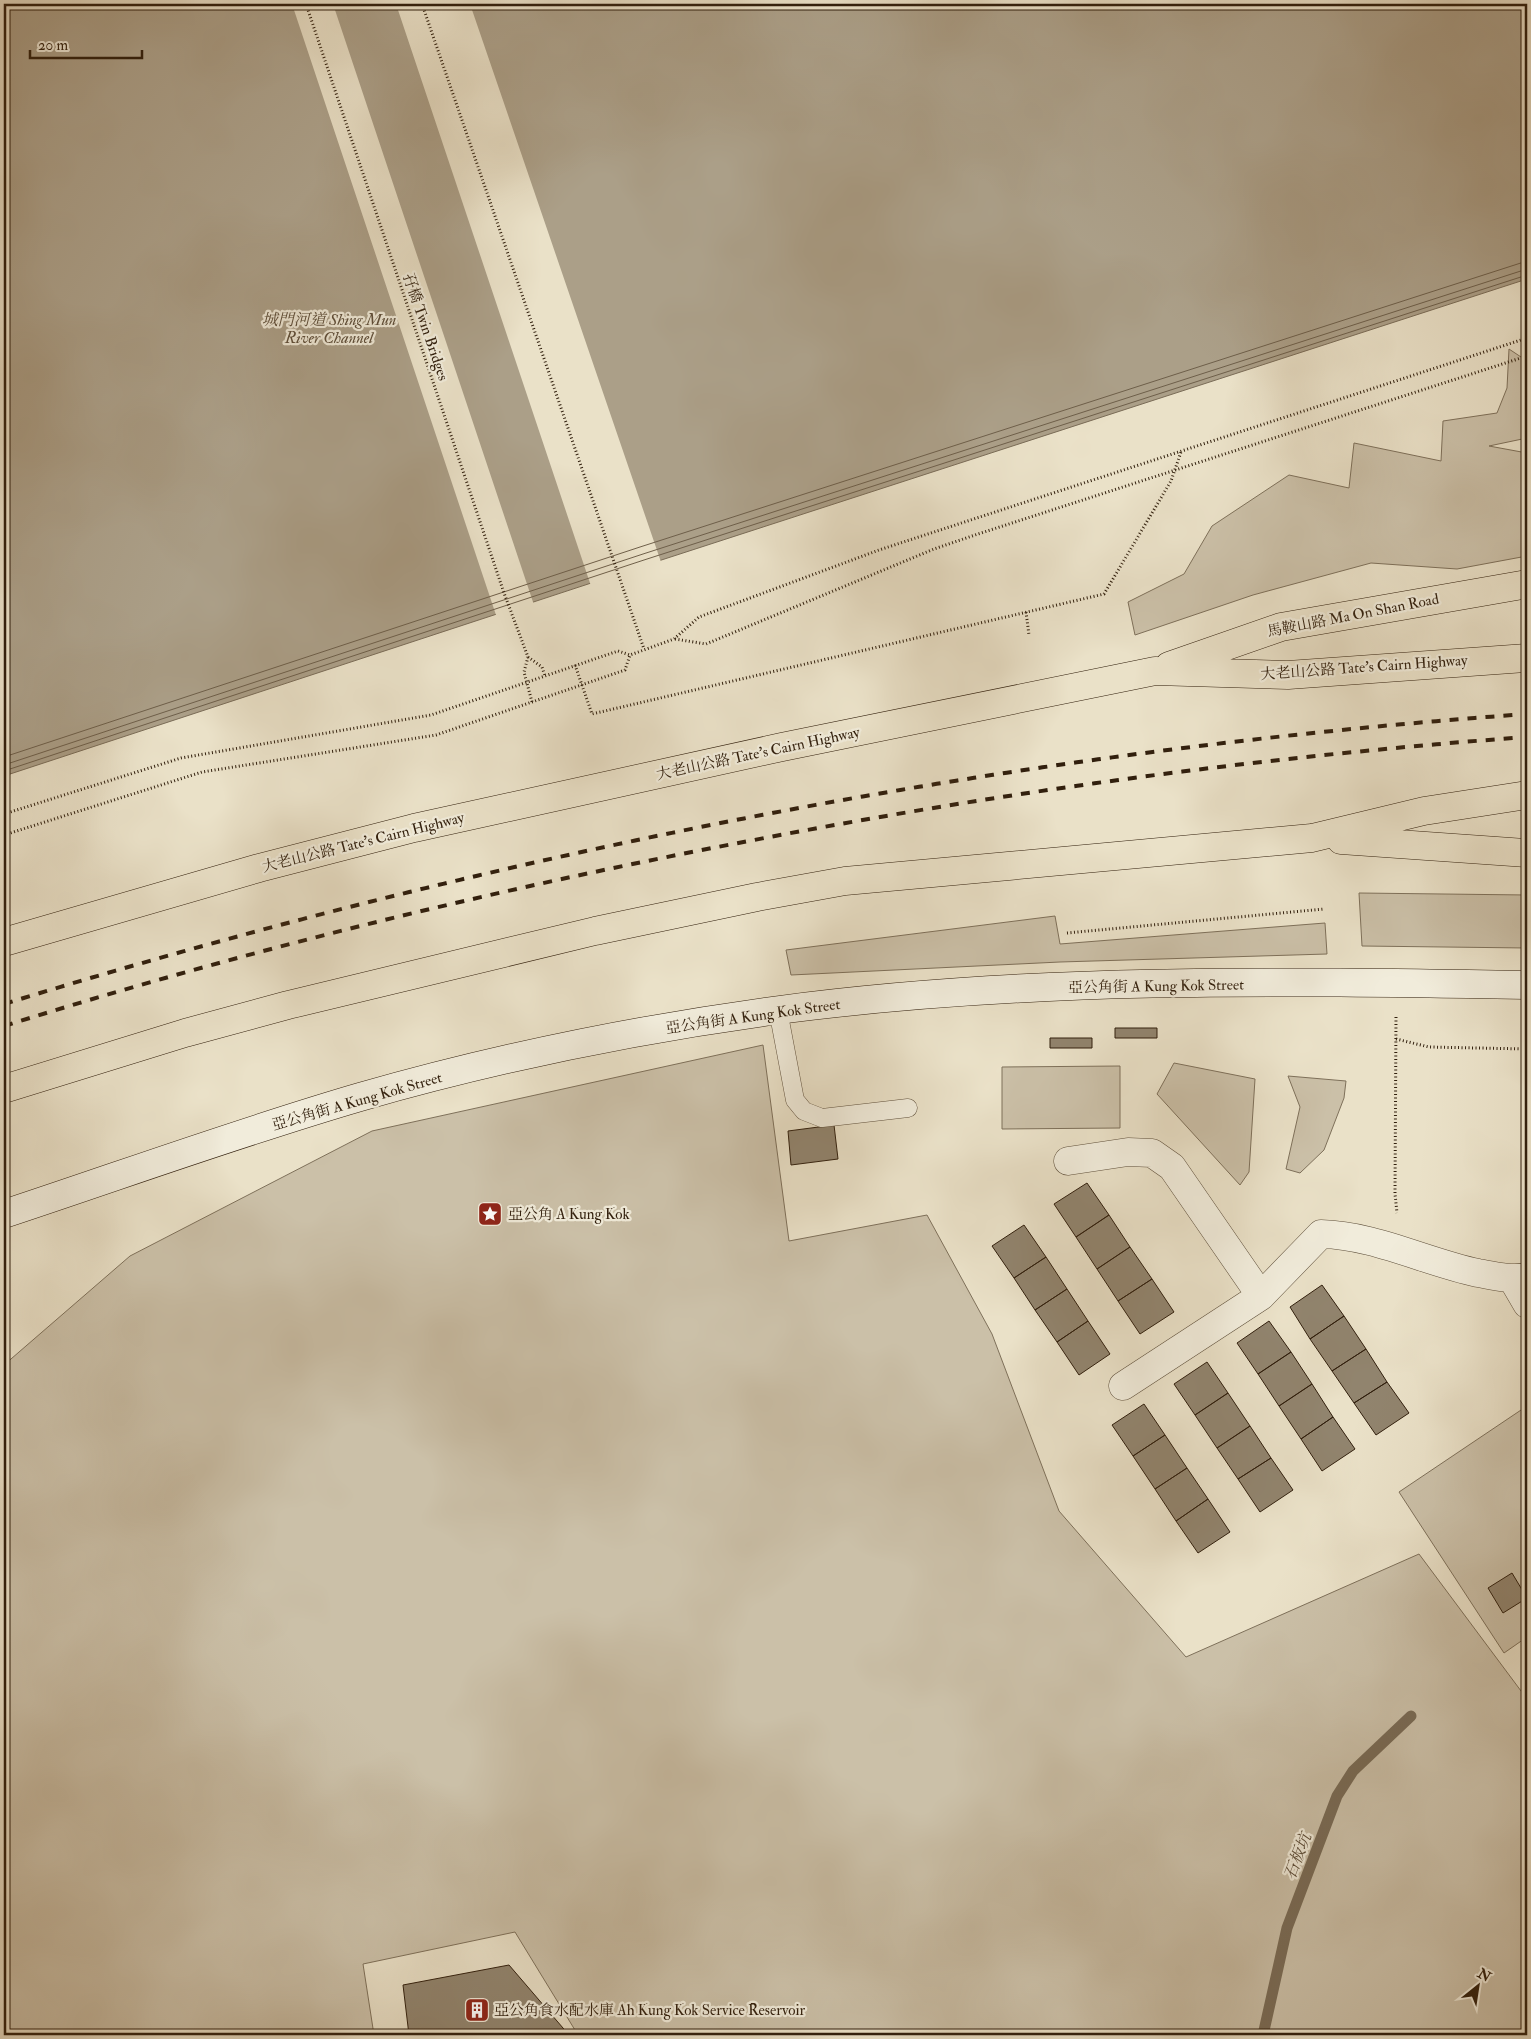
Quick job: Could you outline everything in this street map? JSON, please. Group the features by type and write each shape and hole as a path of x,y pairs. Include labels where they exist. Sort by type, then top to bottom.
{"highway":[{"name":"馬鞍山路 Ma On Shan Road","path":"1155,671 1281,627 1527,584"},
{"name":"大老山公路 Tate's Cairn Highway","path":"4,942 259,868 414,828 782,747 1155,671 1288,675 1527,658"},
{"path":"4,1089 185,1033 426,970 595,931 767,896 846,882 1312,838 1424,811 1527,794"},
{"path":"1312,838 1527,852"}],"main road":[{"name":"亞公角街 A Kung Kok Street","path":"4,1214 307,1114 426,1080 595,1041 778,1010 886,997 1053,988 1377,983 1527,986"},
{"path":"1068,1161 1128,1152 1152,1153 1172,1167 1260,1296"},
{"path":"1123,1386 1260,1296 1321,1234 1342,1234 1457,1268 1520,1279 1527,1304"}],"lane":[{"path":"778,1010 795,1100 804,1111 822,1118 908,1108"}],"path":[{"name":"孖橋 Twin Bridges","path":"306,4 504,593 528,658"},
{"path":"422,4 644,649"},
{"path":"4,814 181,758 431,715 519,684 528,684 575,665 618,651 630,654 674,639 699,617 844,563 1527,338"},
{"path":"674,639 706,644 934,549 1527,356"},
{"path":"575,665 592,714 1104,594 1171,481 1181,452"},
{"path":"1026,612 1029,635"},
{"path":"4,835 187,776 436,735 625,670 630,654"},
{"path":"532,702 524,672 528,658 542,667 545,676"},
{"path":"1068,933 1324,908"},
{"path":"1396,1015 1395,1194 1402,1251"},
{"path":"1396,1039 1429,1047 1527,1049"}],"shaded area":[{"path":"1509,349 1527,361 1527,438 1489,446 1527,453 1527,556 1457,569 1371,563 1253,595 1135,635 1128,602 1184,574 1212,526 1289,475 1349,488 1354,443 1441,461 1443,421 1497,413 1507,388"},
{"path":"1359,893 1527,895 1527,948 1362,946"},
{"path":"1055,916 1060,944 1325,923 1327,954 1060,962 791,975 786,950"},
{"path":"763,1045 789,1241 927,1215 992,1334 1059,1511 1186,1657 1419,1554 1527,1699 1527,2035 578,2035 515,1932 363,1964 374,2035 4,2035 4,1365 130,1256 372,1131"},
{"path":"1174,1063 1255,1079 1249,1172 1240,1185 1157,1094"},
{"path":"1120,1066 1120,1128 1002,1129 1002,1067"},
{"path":"1288,1076 1346,1081 1344,1098 1324,1150 1300,1173 1286,1169 1300,1107"},
{"path":"1527,1406 1527,1637 1504,1653 1399,1492"}],"water":[{"name":"城門河道 Shing Mun River Channel","path":"4,4 1527,4 1527,279 4,776"}],"pier":[{"path":"292,4 333,4 534,605 497,618"},
{"path":"396,4 470,4 661,562 591,586"}],"building":[{"path":"1115,1028 1157,1028 1157,1038 1115,1038"},
{"path":"1050,1038 1092,1038 1092,1048 1050,1048"},
{"path":"834,1125 838,1159 791,1165 788,1131"},
{"path":"1087,1183 1109,1215 1076,1237 1054,1204"},
{"path":"1109,1215 1130,1247 1097,1269 1076,1237"},
{"path":"1024,1225 1046,1257 1014,1278 992,1246"},
{"path":"1130,1247 1152,1279 1118,1301 1097,1269"},
{"path":"1046,1257 1067,1289 1035,1310 1014,1278"},
{"path":"1152,1279 1174,1312 1140,1334 1118,1301"},
{"path":"1322,1285 1344,1316 1310,1339 1290,1307"},
{"path":"1067,1289 1088,1321 1057,1342 1035,1310"},
{"path":"1344,1316 1366,1349 1332,1371 1310,1339"},
{"path":"1088,1321 1110,1354 1079,1375 1057,1342"},
{"path":"1269,1321 1291,1352 1258,1374 1237,1343"},
{"path":"1366,1349 1387,1382 1354,1403 1332,1371"},
{"path":"1291,1352 1312,1384 1279,1406 1258,1374"},
{"path":"1207,1362 1228,1393 1195,1415 1174,1384"},
{"path":"1387,1382 1409,1413 1376,1435 1354,1403"},
{"path":"1312,1384 1333,1417 1301,1439 1279,1406"},
{"path":"1228,1393 1250,1426 1217,1448 1195,1415"},
{"path":"1144,1404 1165,1435 1133,1456 1112,1425"},
{"path":"1333,1417 1355,1449 1322,1471 1301,1439"},
{"path":"1250,1426 1271,1458 1238,1479 1217,1448"},
{"path":"1165,1435 1187,1468 1155,1489 1133,1456"},
{"path":"1271,1458 1293,1490 1260,1512 1238,1479"},
{"path":"1187,1468 1208,1499 1176,1521 1155,1489"},
{"path":"1208,1499 1230,1532 1198,1553 1176,1521"},
{"path":"1512,1573 1527,1598 1503,1613 1488,1588"},
{"name":"亞公角食水配水庫 Ah Kung Kok Service Reservoir","path":"509,1965 569,2035 409,2035 403,1985"}],"waterway":[{"name":"石板坑","path":"1263,2035 1287,1928 1337,1796 1353,1771 1411,1716"}],"railway":[{"path":"4,1004 190,949 378,900 567,855 757,816 948,782 1141,754 1333,731 1527,714"},
{"path":"4,1026 189,971 376,922 564,878 754,840 946,806 1139,777 1332,754 1527,737"}],"place":[{"name":"亞公角 A Kung Kok","path":"490,1214"},
{"name":"亞公角食水配水庫 Ah Kung Kok Service Reservoir","path":"477,2010"}]}
